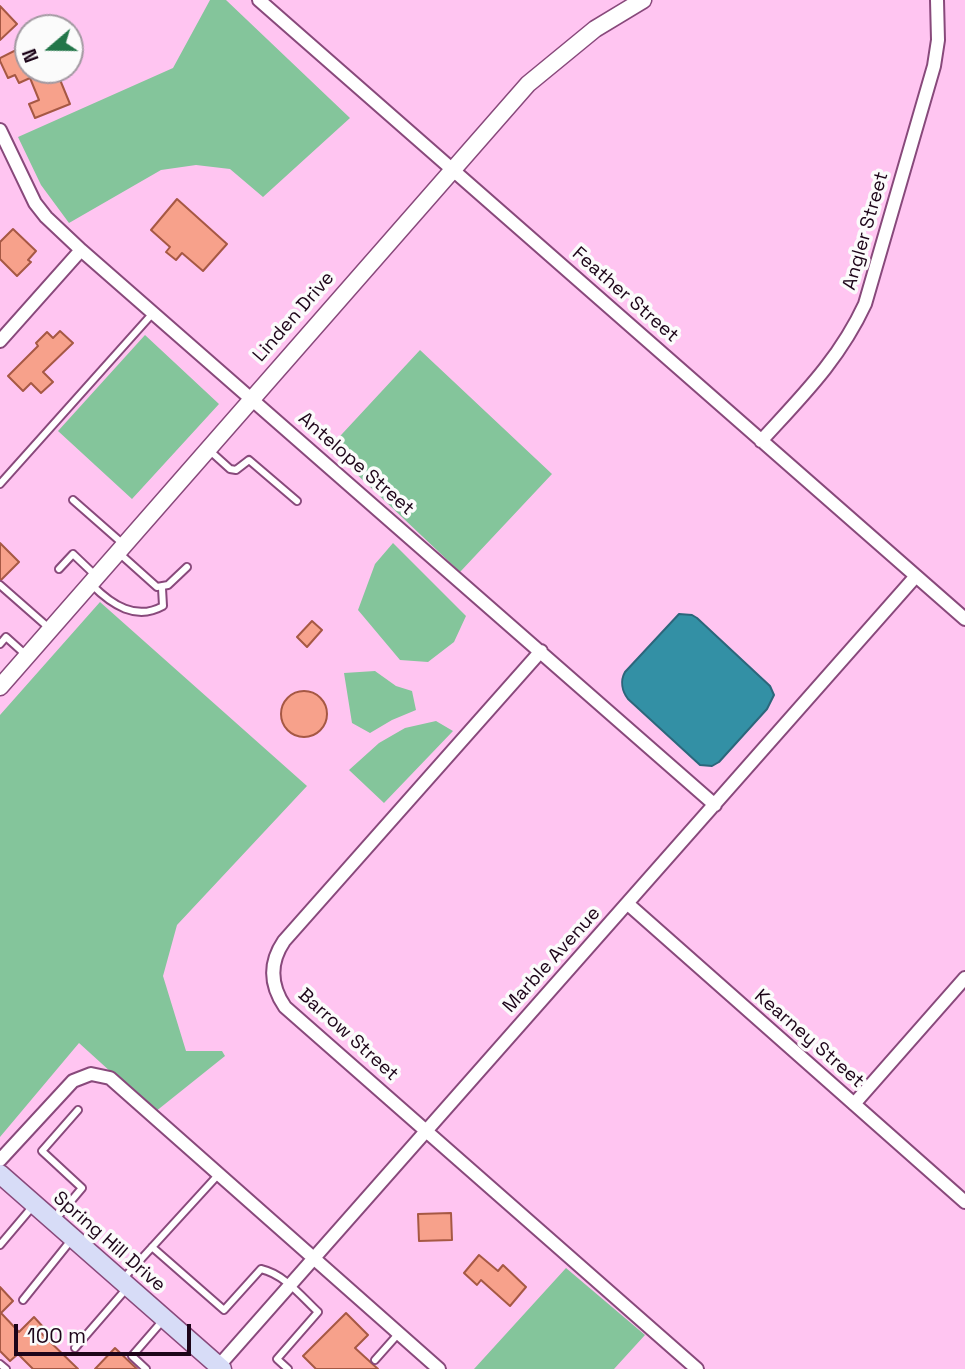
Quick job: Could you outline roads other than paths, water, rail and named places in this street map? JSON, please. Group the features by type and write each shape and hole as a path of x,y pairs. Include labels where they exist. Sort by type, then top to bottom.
{"main road":[{"name":"Spring Hill Drive","path":"0,1174 219,1368"}],"street":[{"name":"Feather Street","path":"259,0 965,620"},
{"name":"Linden Drive","path":"0,687 528,84 595,29 643,0"},
{"name":"Angler Street","path":"761,441 828,367 854,328 865,304 934,66 938,40 937,0"},
{"name":"Antelope Street","path":"0,130 36,203 81,250 715,805"},
{"path":"0,341 81,250"},
{"name":"Marble Avenue","path":"219,1368 916,576"},
{"name":"Barrow Street","path":"541,651 284,941 275,956 274,984 285,1007 697,1369"},
{"name":"Kearney Street","path":"628,904 965,1202"},
{"path":"854,1104 965,978"},
{"path":"0,1160 73,1081 91,1074 110,1078 439,1369"}],"lane":[{"path":"0,484 153,313"},
{"path":"208,448 230,469 236,470 249,460 296,501"},
{"path":"73,500 157,587 162,588"},
{"path":"58,569 73,554 118,607 127,611 138,612 163,606 162,588"},
{"path":"162,588 187,567"},
{"path":"0,585 50,629"},
{"path":"0,644 6,637 27,656"},
{"path":"54,1221 82,1188 42,1151 78,1111"},
{"path":"75,1348 152,1247 218,1175"},
{"path":"0,1245 34,1204"},
{"path":"23,1300 73,1238"},
{"path":"152,1247 224,1310 261,1269 271,1271 290,1285 318,1312 277,1359 288,1369"},
{"path":"146,1369 132,1356 165,1319"},
{"path":"374,1360 399,1333"},
{"path":"0,1364 6,1369"}],"water":[{"path":"679,614 697,618 770,686 774,695 767,709 719,762 712,766 700,765 628,699 623,689 625,672"}]}
